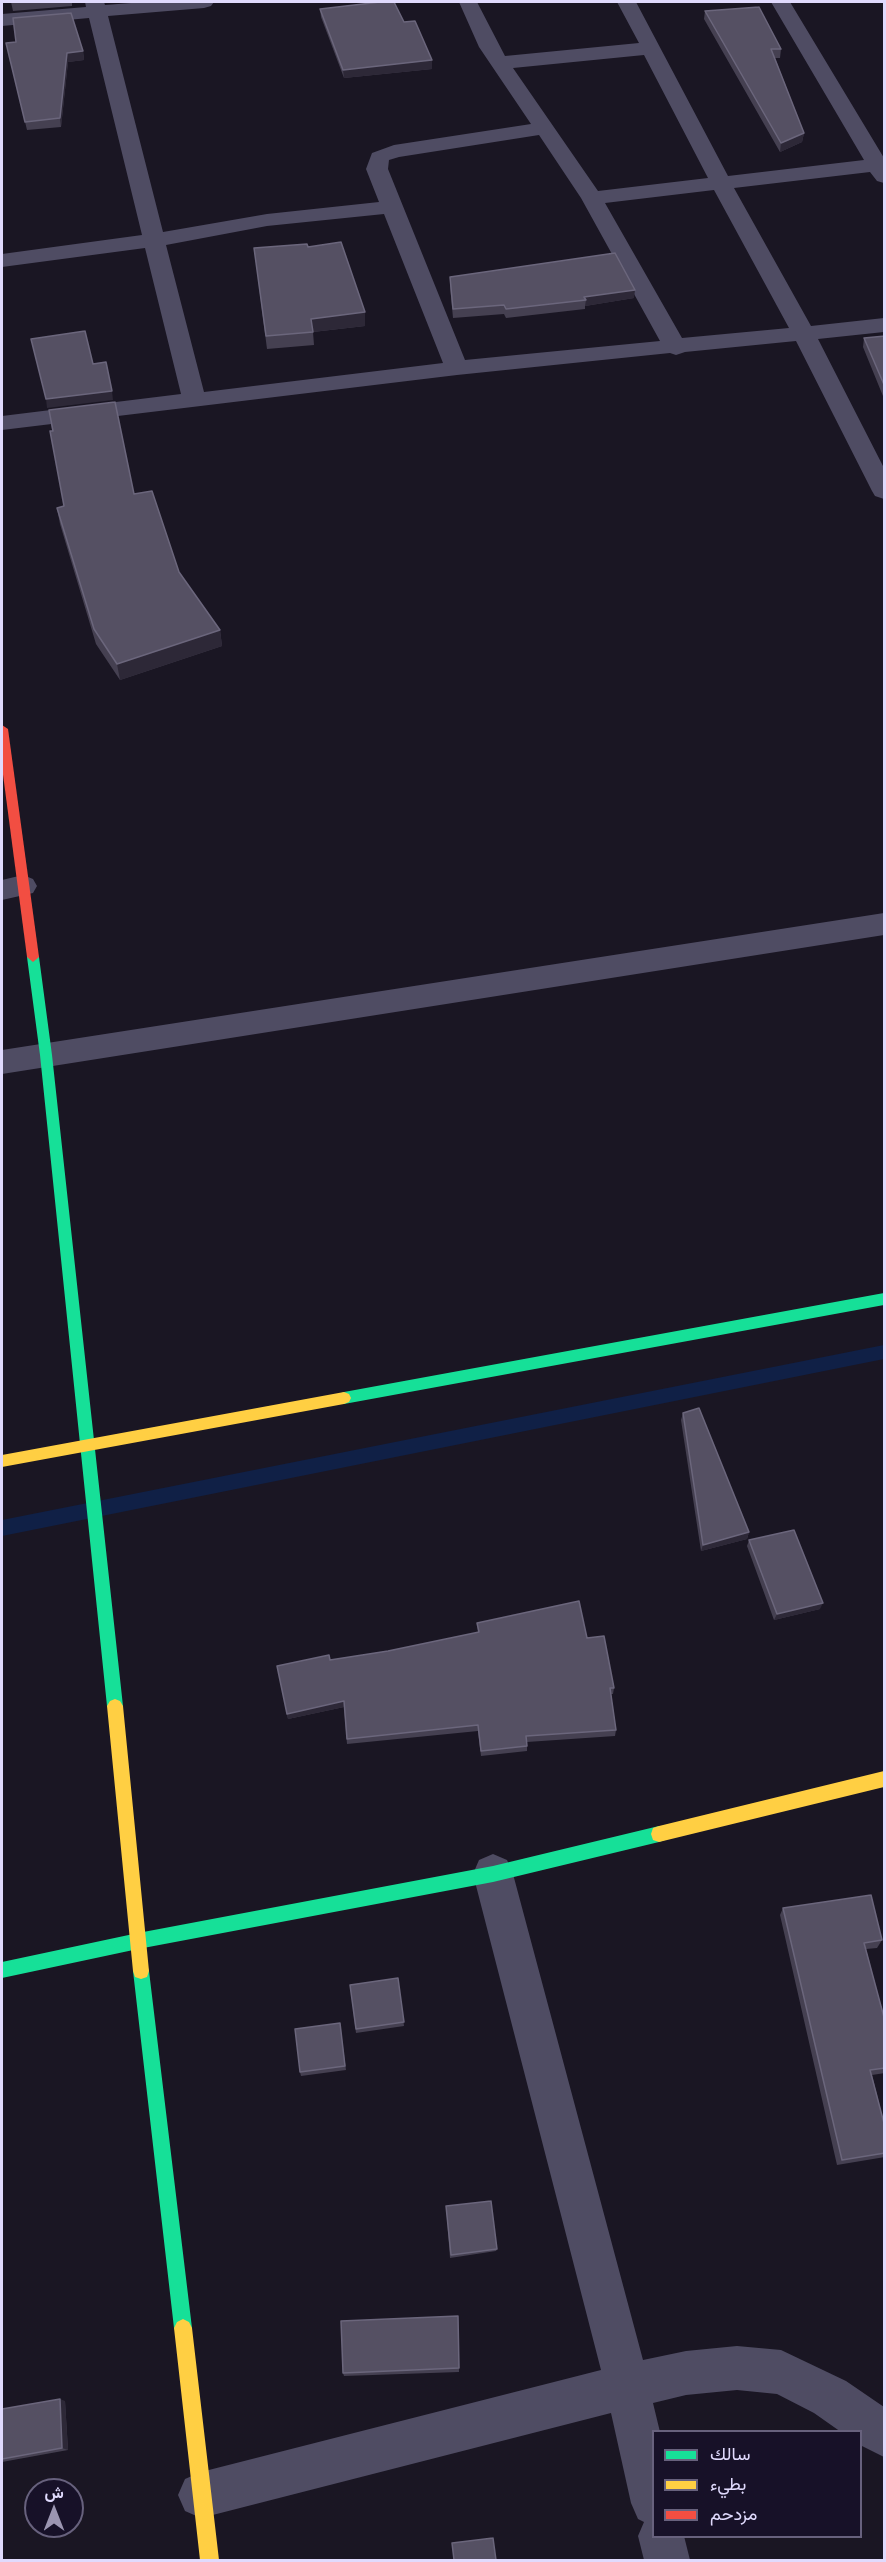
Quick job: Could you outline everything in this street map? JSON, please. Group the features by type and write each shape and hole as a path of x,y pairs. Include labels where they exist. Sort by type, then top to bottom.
{"street":[{"path":"2,20 97,7 204,2"},
{"path":"468,2 499,63 592,198 676,348"},
{"path":"627,2 885,491"},
{"path":"592,198 721,183 882,169 781,2"},
{"path":"97,7 194,400"},
{"path":"499,63 651,48"},
{"path":"457,368 377,169 379,157 394,152 543,128"},
{"path":"2,261 155,240 267,220 392,207"},
{"path":"2,423 457,368 885,326"},
{"path":"2,729 12,888 46,1055 138,1941 210,2560"},
{"path":"2,1062 885,924"},
{"path":"2,1461 885,1299"},
{"path":"2,1970 138,1941 493,1874 885,1779"},
{"path":"493,1874 627,2386 652,2494"},
{"path":"201,2495 627,2386 686,2373 737,2367 781,2372 830,2397 885,2434"},
{"path":"662,2538 667,2560"}],"building":[{"path":"394,2 404,22 415,21 432,60 343,70 320,9"},
{"path":"759,7 781,49 771,49 804,133 781,143 705,11"},
{"path":"71,13 83,51 67,53 60,118 25,122 6,43 16,42 13,18"},
{"path":"341,242 365,312 311,319 313,332 266,336 254,248 307,244 308,247"},
{"path":"615,253 635,290 584,297 586,300 506,309 504,305 453,309 450,277"},
{"path":"85,331 93,364 106,362 112,391 46,399 31,339"},
{"path":"885,336 885,387 864,338"},
{"path":"115,402 134,494 152,491 179,572 220,630 117,664 94,629 57,508 64,506 50,431 53,431 49,410"},
{"path":"699,1408 749,1532 703,1545 683,1413"},
{"path":"794,1530 823,1603 777,1614 749,1540"},
{"path":"579,1601 587,1638 604,1636 614,1688 610,1688 616,1730 526,1736 527,1746 481,1751 478,1725 347,1739 344,1701 287,1714 277,1666 329,1655 330,1660 388,1651 479,1632 477,1623"},
{"path":"871,1895 882,1940 864,1943 885,2021 885,2068 870,2070 885,2127 885,2153 842,2160 783,1908"},
{"path":"398,1978 404,2022 356,2029 350,1985"},
{"path":"340,2023 345,2066 300,2072 295,2029"},
{"path":"491,2201 497,2249 451,2255 446,2206"},
{"path":"458,2316 459,2368 343,2373 341,2321"},
{"path":"60,2399 62,2448 2,2459 2,2409"},
{"path":"493,2538 496,2560 454,2560 452,2543"}],"waterway":[{"path":"2,1528 884,1352"}],"traffic: fast":[{"path":"33,957 46,1055 115,1706"},
{"path":"344,1398 884,1299"},
{"path":"2,1970 138,1941 493,1874 659,1834"},
{"path":"141,1971 183,2328"}],"traffic: slow":[{"path":"2,1461 344,1398"},
{"path":"115,1706 141,1971"},
{"path":"659,1834 884,1779"},
{"path":"183,2328 210,2560"}],"traffic: jam":[{"path":"2,729 33,957"}]}
